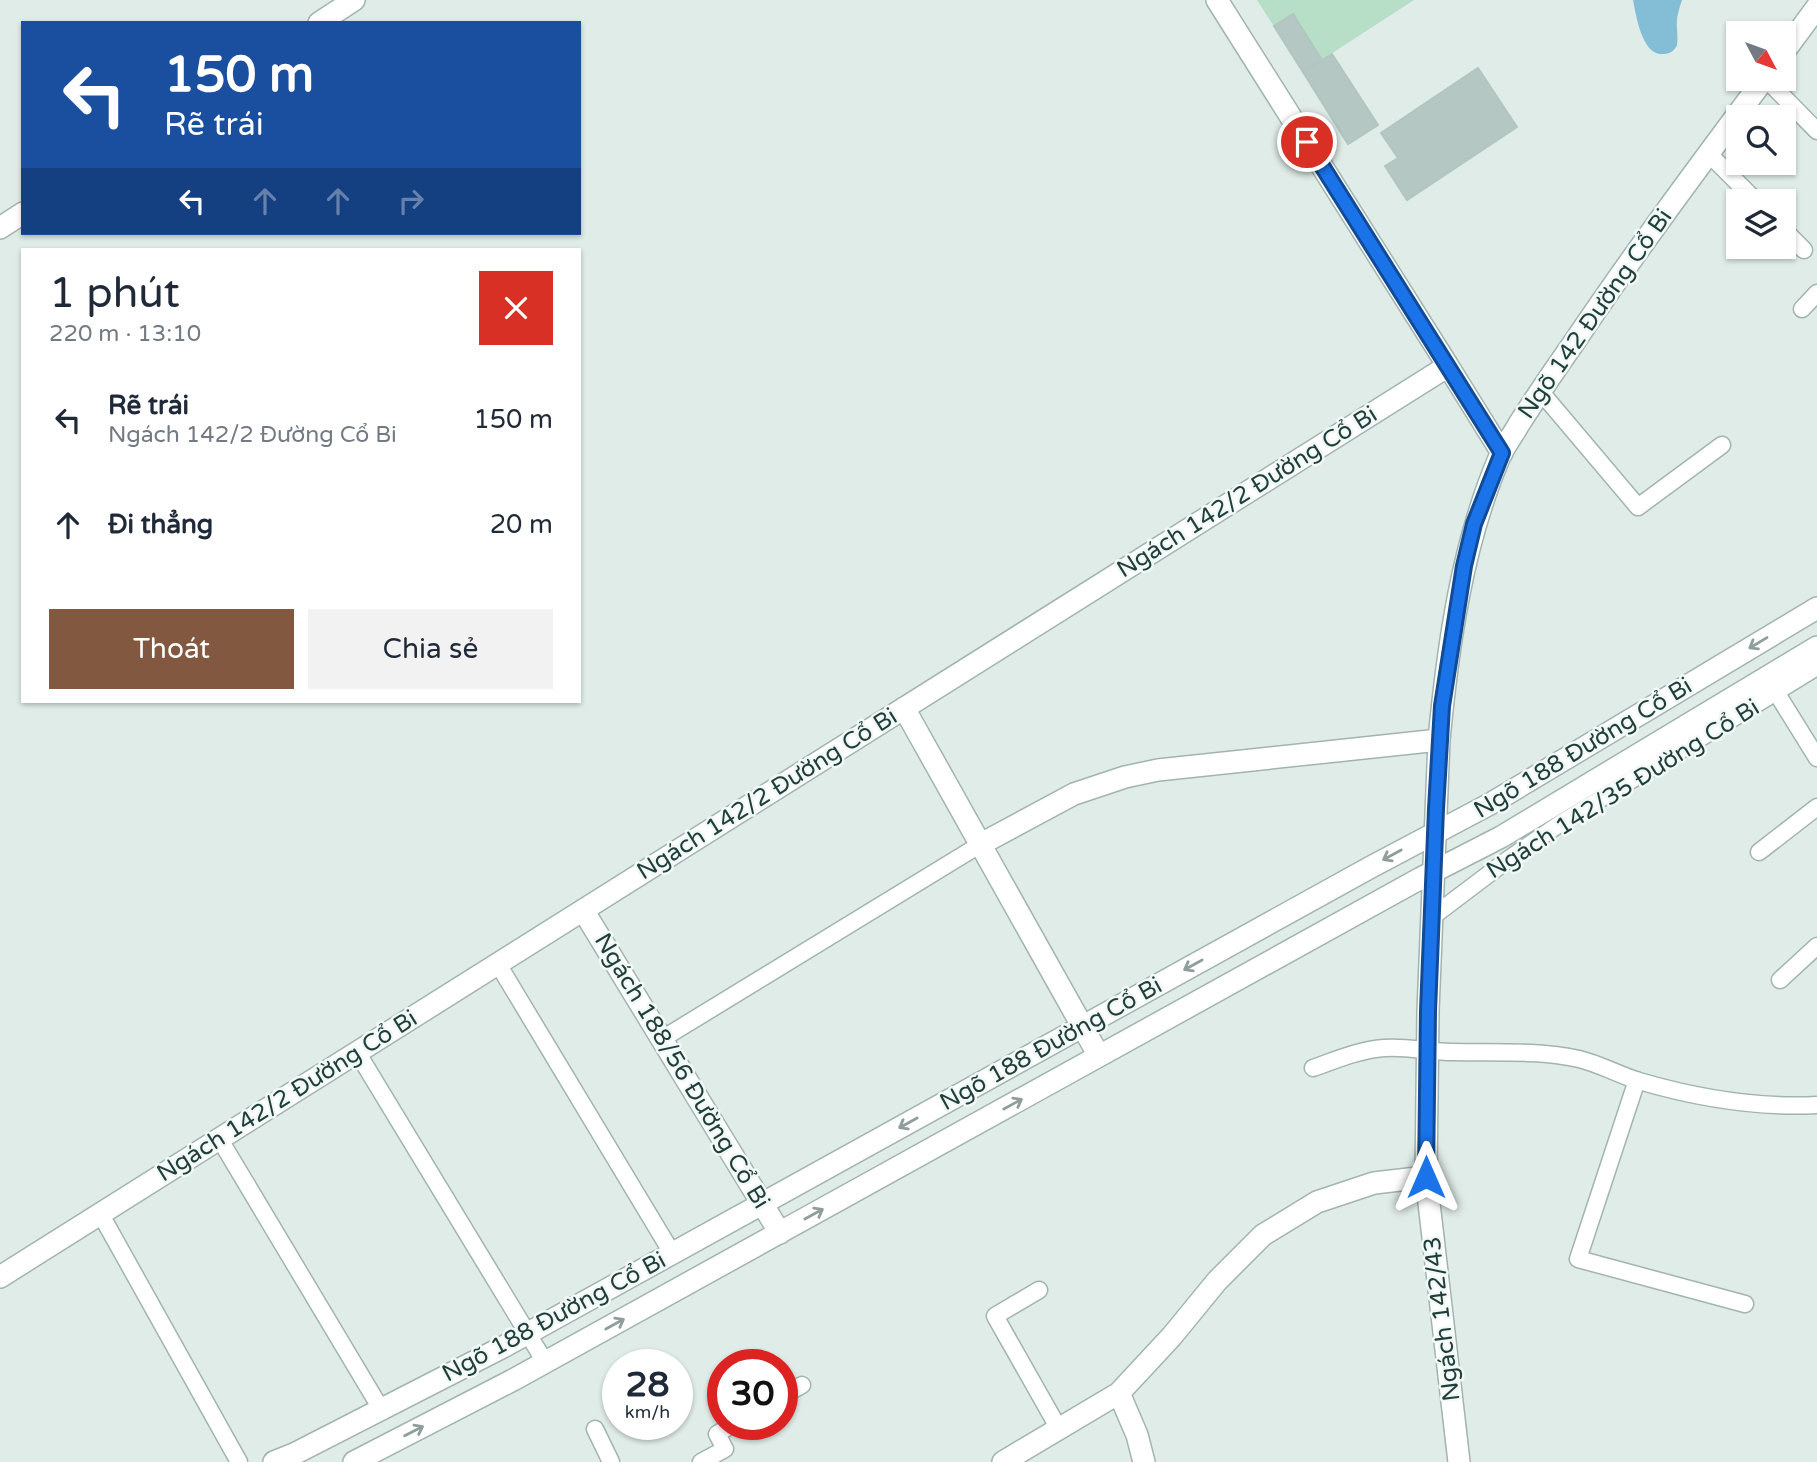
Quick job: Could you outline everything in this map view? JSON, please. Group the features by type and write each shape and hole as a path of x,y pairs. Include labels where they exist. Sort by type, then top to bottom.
{"street":[{"path":"322,21 354,0"},
{"path":"1217,0 1502,453"},
{"path":"1796,35 1817,7"},
{"name":"Ngõ 142 Đường Cổ Bi","path":"1426,1177 1427,1051 1440,740 1464,566 1474,524 1502,453 1540,391 1632,257 1756,91"},
{"path":"0,228 21,214"},
{"name":"Ngách 142/2 Đường Cổ Bi","path":"0,1277 1448,366"},
{"name":"Ngõ 188 Đường Cổ Bi","path":"274,1462 528,1334 1082,1026 1490,804 1817,607"},
{"name":"Ngõ 188 Đường Cổ Bi","path":"354,1462 545,1362 1500,836 1817,647"},
{"path":"904,708 1099,1056"},
{"path":"981,844 1074,794 1133,775 1440,740"},
{"name":"Ngách 188/56 Đường Cổ Bi","path":"583,910 780,1233"},
{"path":"1003,1462 1119,1393 1172,1336 1217,1281 1263,1235 1317,1202 1374,1184 1426,1177"},
{"name":"Ngách 142/43","path":"1426,1177 1459,1462"},
{"path":"1119,1393 1137,1435 1144,1462"}],"lane":[{"path":"1777,91 1817,131"},
{"path":"1709,154 1744,189"},
{"path":"1796,242 1804,250"},
{"path":"1802,309 1817,293"},
{"path":"1540,391 1638,507 1723,445"},
{"name":"Ngách 142/35 Đường Cổ Bi","path":"1432,917 1510,858 1562,823 1817,667"},
{"path":"1776,692 1817,758"},
{"path":"1759,852 1817,807"},
{"path":"662,1039 981,844"},
{"path":"1780,980 1817,946"},
{"path":"498,964 672,1253"},
{"path":"1313,1068 1356,1052 1386,1048 1451,1052 1524,1052 1581,1060 1637,1080 1690,1094 1746,1104 1817,1105"},
{"path":"357,1052 545,1362"},
{"path":"1637,1080 1578,1259 1745,1304"},
{"path":"219,1139 382,1409"},
{"path":"100,1213 239,1462"},
{"path":"1039,1290 995,1316 1059,1429"},
{"path":"798,1387 802,1385"},
{"path":"594,1429 611,1462"},
{"path":"701,1462 725,1449 720,1440"}],"green space":[{"path":"1257,0 1414,0 1303,72"}],"water":[{"path":"1633,0 1682,0 1675,49 1666,54 1650,49 1641,34"}],"building":[{"path":"1293,14 1322,60 1303,72 1274,26"},
{"path":"1332,54 1378,125 1348,144 1303,72"},
{"path":"1478,68 1517,127 1407,200 1385,166 1398,158 1381,133"}],"route":[{"path":"1307,142 1502,453 1474,524 1464,566 1442,706 1428,1011 1426,1177"}]}
